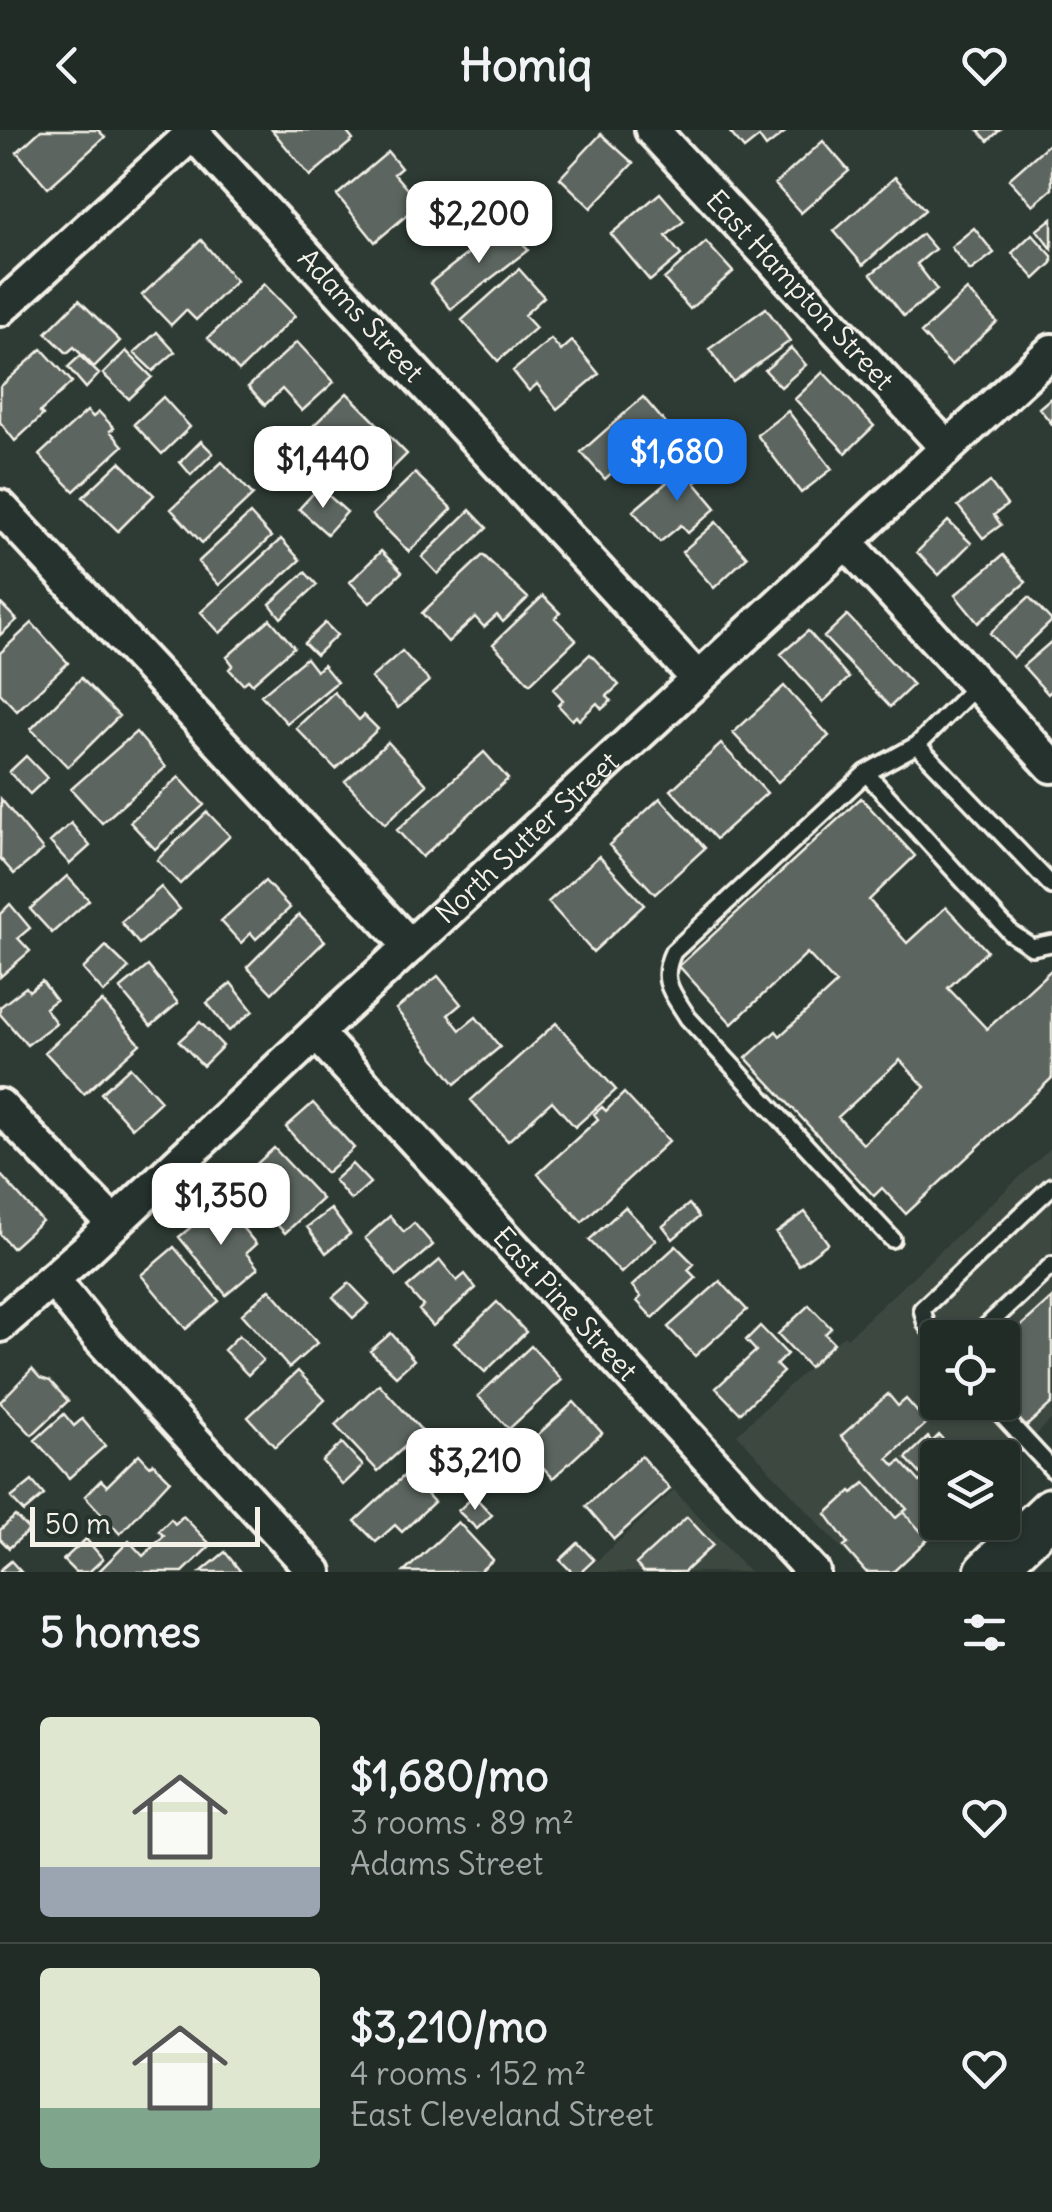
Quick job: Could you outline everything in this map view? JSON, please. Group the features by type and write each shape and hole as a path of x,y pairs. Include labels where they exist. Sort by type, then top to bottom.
{"street":[{"name":"East Hampton Street","path":"652,130 947,448"},
{"path":"0,309 191,132"},
{"name":"Adams Street","path":"191,132 697,678"},
{"name":"North Sutter Street","path":"0,1325 1052,351"},
{"path":"0,507 410,946"},
{"path":"846,542 1052,766"},
{"name":"East Pine Street","path":"316,1033 812,1572"},
{"path":"0,1106 113,1222"},
{"path":"53,1280 98,1336 315,1572"},
{"path":"988,1572 1052,1511"}],"lane":[{"path":"892,1239 688,1018 670,988 665,969 673,952 866,773 917,746 978,685"},
{"path":"917,746 1052,886"},
{"path":"866,773 1011,933 1032,947 1052,943"},
{"path":"925,1320 922,1308 1052,1186"},
{"path":"993,1320 1052,1265"},
{"path":"1007,1420 1052,1469"}],"shaded area":[{"path":"1052,1147 1052,1419 1020,1450 1020,1440 920,1440 920,1540 927,1540 893,1572 863,1572 737,1434 844,1335 847,1338"},
{"path":"674,1490 749,1572 585,1572"}],"building":[{"path":"41,130 98,130 105,137 48,188 17,152"},
{"path":"272,130 345,130 353,140 310,176"},
{"path":"728,130 788,130 766,147 759,137 744,149"},
{"path":"978,130 1000,130 988,141"},
{"path":"601,134 633,163 591,208 560,178"},
{"path":"823,141 849,171 801,213 775,184"},
{"path":"1052,141 1052,189 1033,205 1009,179"},
{"path":"388,152 401,168 394,174 420,204 375,242 337,195"},
{"path":"895,177 925,210 863,265 834,231"},
{"path":"660,193 684,221 666,236 681,255 650,281 611,234"},
{"path":"1052,218 1052,249 1037,230"},
{"path":"507,223 528,250 451,309 430,283"},
{"path":"974,228 994,253 970,271 951,247"},
{"path":"922,234 935,249 917,264 937,290 904,316 871,274"},
{"path":"1032,234 1052,256 1052,263 1035,279 1012,253"},
{"path":"201,240 236,281 196,320 186,310 171,325 142,295"},
{"path":"706,242 733,272 690,309 664,279"},
{"path":"519,269 544,297 524,315 536,328 498,361 462,320"},
{"path":"264,284 295,316 239,371 208,338"},
{"path":"967,290 997,322 951,365 921,333"},
{"path":"79,300 120,341 94,367 74,347 67,353 46,333"},
{"path":"766,308 790,341 733,382 709,349"},
{"path":"157,332 175,352 153,371 134,353"},
{"path":"551,339 561,351 572,341 599,374 557,409 537,384 529,391 513,371"},
{"path":"297,342 334,382 302,411 282,389 265,405 248,387"},
{"path":"791,348 806,365 781,387 765,370"},
{"path":"42,349 72,382 15,441 0,422 0,387"},
{"path":"126,351 152,377 129,399 103,374"},
{"path":"80,356 99,374 86,388 68,367"},
{"path":"823,372 874,426 846,453 795,399"},
{"path":"347,393 407,454 373,488 313,426"},
{"path":"163,397 190,427 162,454 134,424"},
{"path":"643,397 672,431 636,463 630,456 605,479 581,452"},
{"path":"1052,397 1052,424 1039,408"},
{"path":"87,411 93,417 99,412 114,428 110,431 123,446 74,491 39,455"},
{"path":"788,411 832,469 801,493 757,435"},
{"path":"201,441 213,453 191,475 180,462"},
{"path":"700,461 709,471 695,483 716,508 688,533 681,525 660,542 633,511 685,467 688,471"},
{"path":"120,462 154,495 118,531 83,497"},
{"path":"222,462 253,495 202,543 171,509"},
{"path":"415,473 452,509 409,552 372,515"},
{"path":"990,482 1007,505 994,515 1001,525 983,538 958,506"},
{"path":"319,487 347,512 327,534 299,509"},
{"path":"470,510 487,528 438,574 422,557"},
{"path":"250,514 271,537 219,585 198,562"},
{"path":"948,521 971,543 939,575 917,552"},
{"path":"716,522 747,557 714,588 682,552"},
{"path":"281,539 300,560 220,633 201,612"},
{"path":"381,551 402,572 370,603 350,582"},
{"path":"483,555 528,598 503,622 497,615 484,627 475,617 448,642 422,613"},
{"path":"1003,555 1026,582 978,623 955,595"},
{"path":"305,572 317,585 281,618 270,604"},
{"path":"543,596 560,613 555,618 576,640 530,684 493,644"},
{"path":"1029,597 1052,621 1013,658 990,633"},
{"path":"0,603 17,620 0,635"},
{"path":"847,615 913,685 890,707 824,637"},
{"path":"270,619 294,647 252,684 248,680 243,684 229,669 233,665 227,657"},
{"path":"32,623 68,663 17,711 0,693 0,653"},
{"path":"325,623 337,635 316,655 304,643"},
{"path":"808,631 849,678 823,702 781,654"},
{"path":"1052,641 1052,690 1048,694 1023,666"},
{"path":"402,651 429,681 398,708 371,678"},
{"path":"590,654 619,685 607,696 611,701 602,709 597,703 579,720 576,716 572,720 558,705 563,700 553,689"},
{"path":"306,658 316,671 323,665 337,682 287,723 261,695"},
{"path":"81,678 119,716 68,767 31,729"},
{"path":"784,686 829,736 778,782 733,733"},
{"path":"334,692 359,720 364,715 378,729 336,769 296,728"},
{"path":"136,732 166,767 102,823 71,789"},
{"path":"388,742 427,785 385,824 345,781"},
{"path":"721,744 767,793 716,839 671,790"},
{"path":"484,752 508,779 422,857 397,830"},
{"path":"26,756 47,778 30,794 9,772"},
{"path":"179,777 204,805 155,849 130,822"},
{"path":"660,798 705,848 655,894 609,845"},
{"path":"861,798 915,856 869,900 907,943 946,907 987,951 948,988 987,1029 1052,969 1052,1078 906,1214 882,1188 874,1196 746,1058 776,1031 780,1036 836,984 807,953 732,1024 679,966","holes":["900,1060 925,1087 863,1144 838,1117"]},
{"path":"1,799 43,850 14,874 0,858"},
{"path":"207,812 230,836 180,884 157,860"},
{"path":"71,823 90,846 70,864 50,842"},
{"path":"599,856 644,905 593,952 548,902"},
{"path":"67,876 89,900 52,933 30,909"},
{"path":"265,881 290,908 256,939 251,933 241,943 221,921"},
{"path":"161,887 180,909 139,944 121,922"},
{"path":"10,904 30,928 18,938 30,951 0,977 0,914"},
{"path":"299,915 325,941 272,993 247,967"},
{"path":"106,946 129,968 104,993 83,969"},
{"path":"148,966 178,1003 151,1026 120,989"},
{"path":"438,976 461,1004 448,1015 460,1030 476,1017 500,1047 455,1084 396,1009"},
{"path":"42,981 56,1000 45,1008 56,1023 27,1045 0,1014 0,1007 26,987 29,991"},
{"path":"231,983 253,1011 229,1031 207,1003"},
{"path":"102,1001 140,1044 84,1094 45,1052"},
{"path":"200,1022 223,1046 203,1066 179,1041"},
{"path":"556,1023 616,1090 575,1127 552,1101 508,1141 471,1100"},
{"path":"130,1067 161,1101 132,1128 101,1093"},
{"path":"624,1093 669,1141 582,1222 538,1174 598,1119 594,1114 602,1107 606,1111"},
{"path":"313,1103 354,1148 326,1173 286,1127"},
{"path":"274,1148 322,1199 285,1233 237,1182"},
{"path":"352,1164 370,1183 351,1200 334,1180"},
{"path":"0,1174 42,1221 12,1248 0,1234"},
{"path":"221,1202 256,1244 246,1253 258,1268 226,1295 179,1237"},
{"path":"689,1204 699,1217 673,1239 663,1226"},
{"path":"625,1207 656,1240 621,1273 589,1240"},
{"path":"331,1209 350,1234 326,1253 307,1227"},
{"path":"805,1212 828,1243 799,1265 776,1233"},
{"path":"390,1216 404,1232 414,1223 433,1245 397,1276 365,1238"},
{"path":"676,1246 694,1264 688,1270 696,1278 653,1318 637,1301 641,1297 632,1286"},
{"path":"174,1247 219,1301 186,1329 141,1275"},
{"path":"440,1260 457,1281 465,1274 476,1288 433,1326 419,1310 423,1306 407,1288"},
{"path":"720,1281 747,1310 695,1356 668,1327"},
{"path":"349,1283 369,1304 353,1318 333,1297"},
{"path":"270,1289 317,1343 289,1368 242,1314"},
{"path":"1052,1298 1052,1403 1020,1432 1009,1420 1020,1420 1020,1327"},
{"path":"497,1302 526,1332 485,1372 454,1343"},
{"path":"809,1305 831,1328 825,1334 834,1343 809,1367 778,1334"},
{"path":"760,1326 787,1354 776,1365 783,1372 740,1413 716,1388 756,1351 746,1340"},
{"path":"391,1333 414,1360 396,1376 370,1351"},
{"path":"239,1335 263,1360 248,1375 224,1350"},
{"path":"531,1346 562,1380 509,1429 478,1396"},
{"path":"32,1369 68,1401 32,1435 0,1402"},
{"path":"298,1371 325,1400 275,1447 248,1417"},
{"path":"379,1384 422,1431 378,1471 335,1425"},
{"path":"888,1394 898,1406 906,1399 920,1420 927,1423 888,1458 895,1466 901,1461 920,1482 920,1530 903,1512 907,1509 841,1436"},
{"path":"574,1402 602,1433 553,1478 524,1447"},
{"path":"64,1414 74,1426 82,1419 105,1446 69,1478 35,1440"},
{"path":"342,1443 363,1466 343,1485 322,1461"},
{"path":"920,1445 920,1474 906,1458"},
{"path":"139,1454 170,1480 120,1534 85,1496 101,1480 107,1486"},
{"path":"641,1456 670,1489 614,1539 586,1506"},
{"path":"407,1473 434,1502 402,1532 395,1525 376,1542 355,1521"},
{"path":"32,1481 44,1495 24,1512 11,1498"},
{"path":"865,1483 896,1518 903,1512 920,1530 920,1540 927,1540 893,1572 866,1572 844,1547 848,1544 826,1514"},
{"path":"474,1496 492,1515 477,1529 458,1511"},
{"path":"15,1516 29,1530 9,1548 0,1539 0,1530"},
{"path":"183,1516 211,1545 183,1572 98,1572 129,1541 143,1556 164,1536 159,1531 171,1519 175,1524"},
{"path":"687,1517 713,1545 684,1572 643,1572 636,1564"},
{"path":"458,1522 493,1560 479,1572 404,1572"},
{"path":"86,1539 103,1559 89,1572 75,1572 63,1560"},
{"path":"578,1543 594,1560 581,1572 572,1572 560,1560"},
{"path":"225,1552 241,1572 201,1572"},
{"path":"11,1561 21,1572 0,1572 0,1570"}]}
